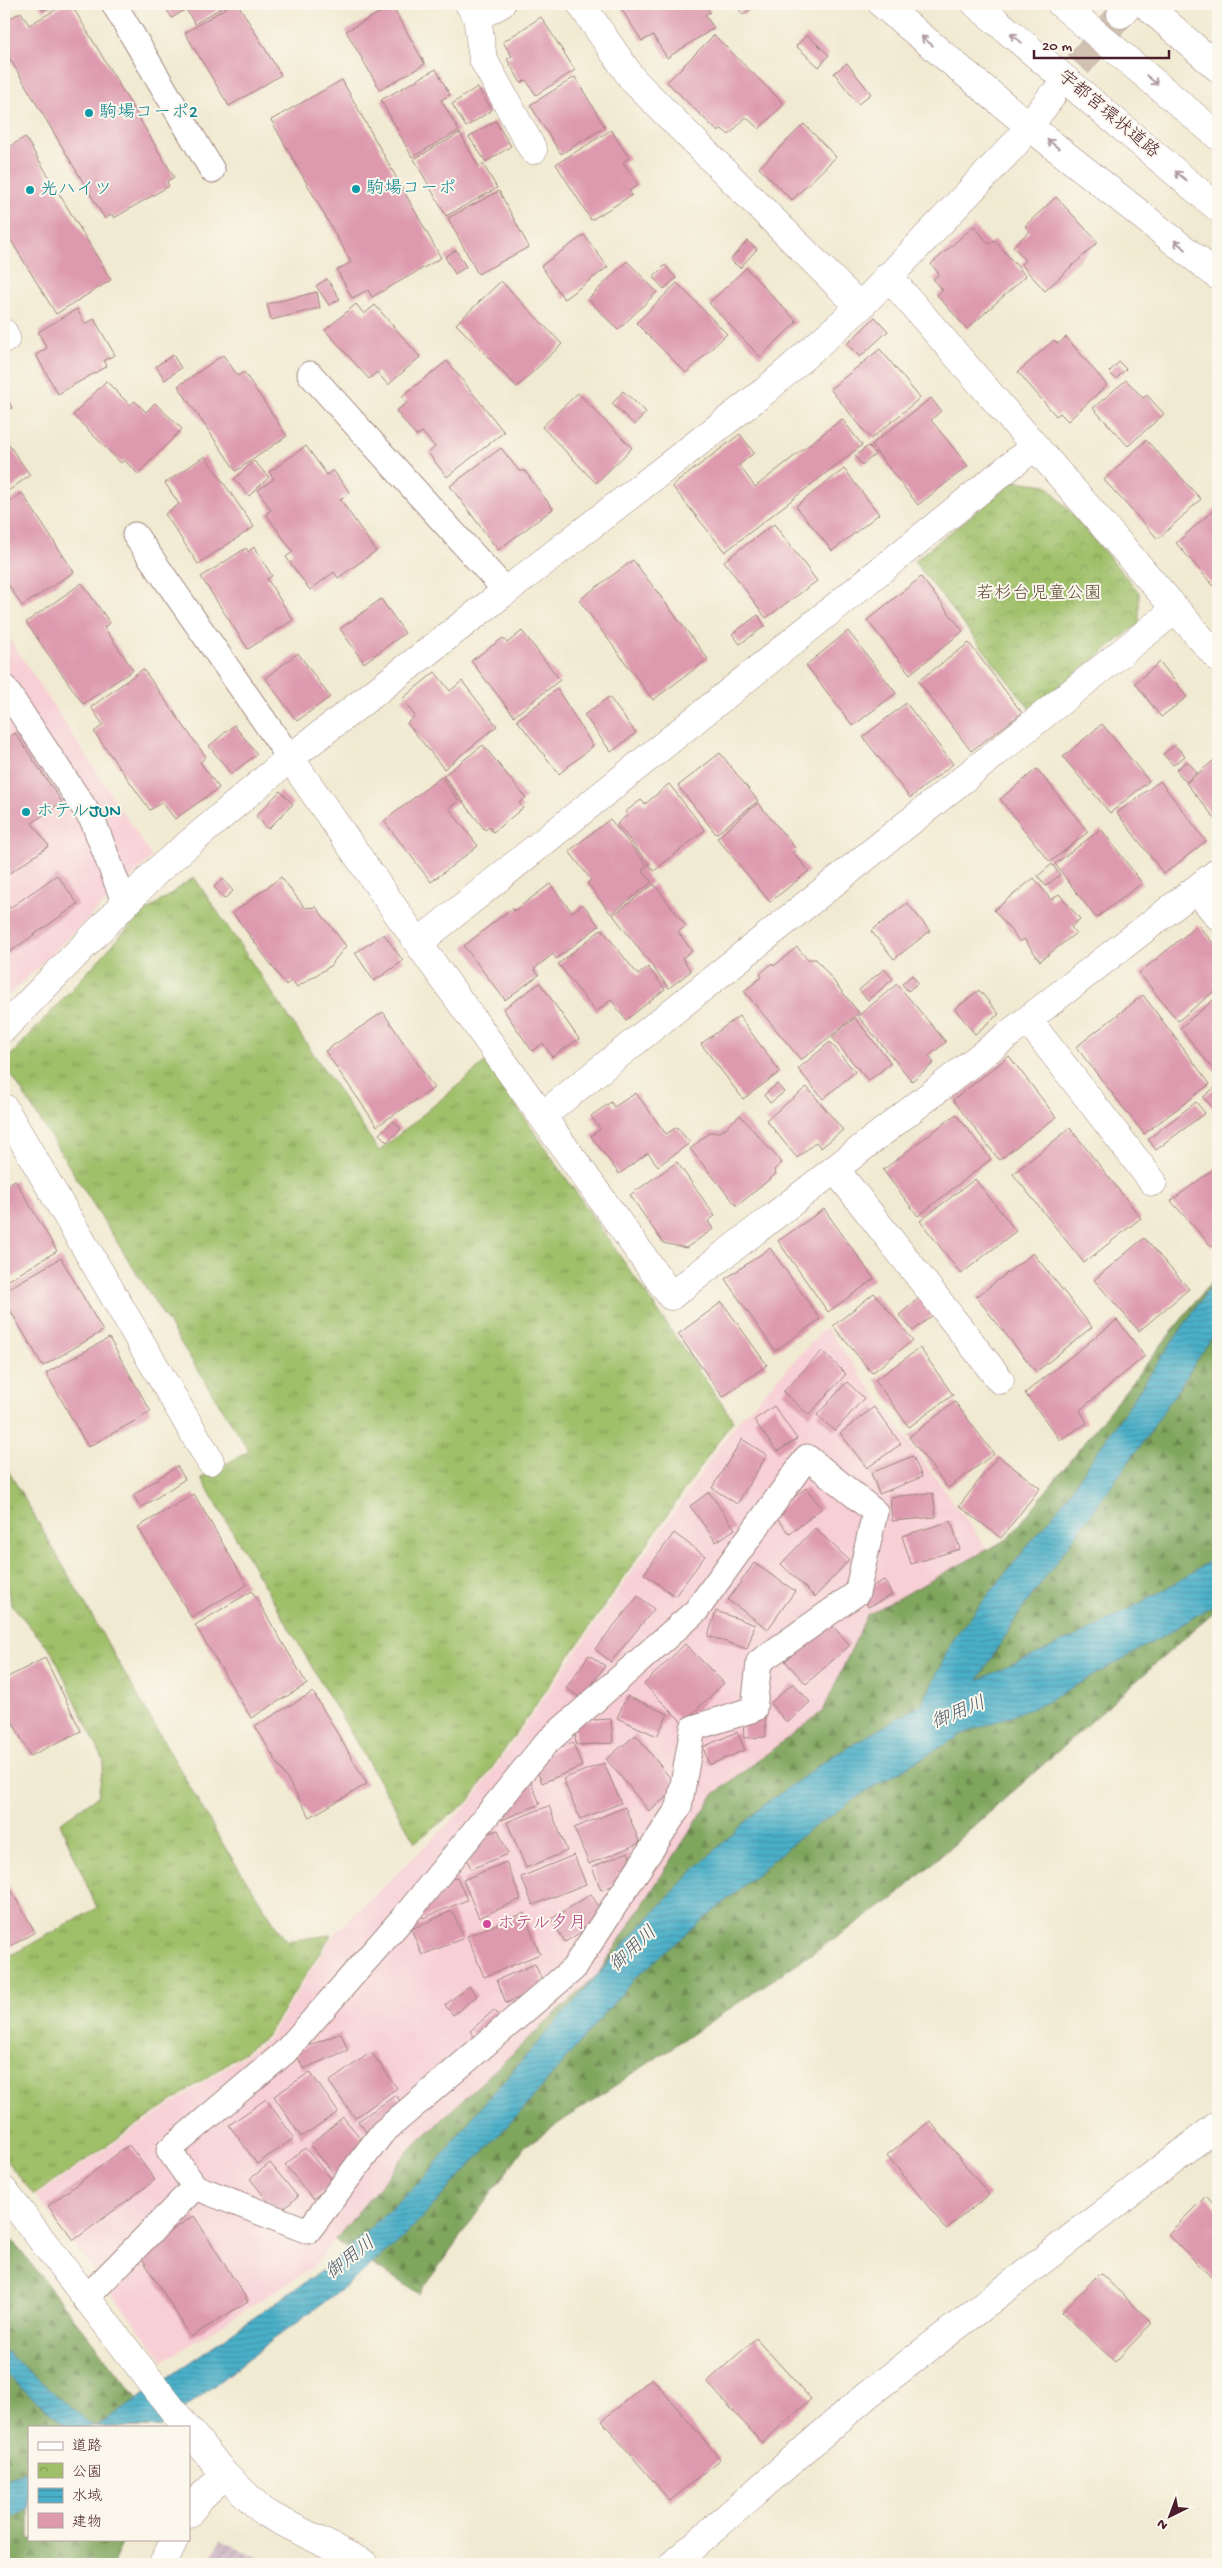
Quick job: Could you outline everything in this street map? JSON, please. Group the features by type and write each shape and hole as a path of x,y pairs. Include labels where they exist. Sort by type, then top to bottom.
{"main road":[{"path":"501,4 473,10 482,59 533,150"},
{"path":"581,4 633,80 860,307"},
{"path":"882,4 1029,126 1218,276"},
{"name":"宇都宮環状道路","path":"976,4 1218,208"},
{"path":"1061,4 1218,136"},
{"path":"1132,7 1218,68"},
{"path":"4,1028 159,869 290,758 765,391 860,307 1014,144 1051,97"},
{"path":"888,276 1218,658"},
{"path":"418,943 1035,446"},
{"path":"542,1116 1176,609"},
{"path":"290,758 418,943 671,1296 1218,872"},
{"path":"1196,889 1218,916"},
{"path":"1028,1020 1153,1182"},
{"path":"4,1108 210,1461"},
{"path":"835,1169 1000,1380"},
{"path":"673,2564 866,2396 1218,2125"},
{"path":"4,2191 85,2299 185,2426"},
{"path":"190,2431 225,2475 265,2512 365,2564"},
{"path":"190,2512 201,2497 225,2475"},
{"path":"162,2564 174,2540"}],"lane":[{"path":"114,4 212,170"},
{"path":"310,374 506,591"},
{"path":"134,535 290,758"},
{"path":"4,687 93,822 125,904"},
{"path":"807,1457 875,1512 857,1593 759,1662 754,1709 693,1728 679,1807 573,1969 382,2133 308,2231 195,2187 169,2150 284,2052 410,1910 545,1744 696,1611 807,1457"},
{"path":"85,2299 195,2187"}],"shaded area":[{"path":"4,630 152,857 4,1000"},
{"name":"ホテル夕月","path":"826,1327 988,1550 867,1615 823,1711 714,1794 598,1974 410,2149 313,2267 164,2361 36,2196 268,2039 334,1934 471,1802 736,1423"},
{"path":"221,2540 274,2564 208,2564"}],"green space":[{"name":"若杉台児童公園","path":"1015,481 1047,485 1139,592 1139,624 1030,709 914,561"},
{"path":"194,877 379,1151 486,1062 733,1420 469,1801 415,1842 201,1478 249,1451 4,1063 137,918"},
{"path":"1218,1273 1218,1608 893,1899 525,2146 419,2294 335,2240 410,2149 598,1974 714,1794 823,1711 867,1615 1009,1538"},
{"path":"4,1463 221,1841 286,1941 331,1935 266,2037 34,2195 4,2158 4,1959 97,1908 60,1823 98,1796 104,1761 53,1654 12,1605 4,1579"},
{"path":"4,2230 159,2426 28,2426 28,2540 123,2540 111,2564 4,2564"}],"water":[{"name":"御用川","path":"1218,1275 1218,1328 1146,1438 1018,1615 978,1680 1090,1630 1164,1590 1218,1556 1218,1602 1167,1634 1045,1703 963,1734 865,1792 805,1833 635,1978 525,2107 399,2242 347,2285 258,2351 162,2426 97,2426 331,2264 425,2177 478,2110 638,1929 697,1867 760,1808 826,1760 922,1704 955,1636 1060,1506"},
{"path":"4,2350 93,2426 66,2426 4,2373"},
{"path":"28,2469 28,2510 4,2522 4,2480"}],"building":[{"path":"38,4 55,4 43,11"},
{"name":"駒場コーポ2","path":"66,4 71,4 174,177 167,181 169,186 114,218 112,214 105,219 4,49 4,22 21,12 29,25"},
{"path":"163,4 227,4 195,24 186,9 172,18"},
{"path":"232,4 238,4 281,75 229,106 185,33"},
{"path":"625,4 705,4 710,12 705,15 714,28 667,58 653,35 642,41 620,7"},
{"path":"735,4 758,4 743,15"},
{"path":"392,6 425,64 380,90 346,31"},
{"path":"541,17 575,70 536,95 526,80 521,83 507,59 512,56 503,42"},
{"path":"714,35 784,104 759,129 746,117 729,135 722,129 718,132 667,82"},
{"path":"807,35 829,55 819,67 796,46"},
{"path":"847,63 871,94 858,104 834,73"},
{"path":"436,69 450,95 441,100 459,131 412,157 381,100"},
{"path":"575,77 605,127 561,154 530,105"},
{"name":"駒場コーポ","path":"342,80 441,258 372,297 368,290 352,298 337,270 351,262 271,120"},
{"path":"477,87 492,110 466,127 452,104"},
{"path":"495,121 511,146 486,162 469,137"},
{"path":"804,124 836,157 792,200 759,168"},
{"path":"611,130 629,158 623,162 638,185 629,191 632,195 591,220 556,164"},
{"path":"460,133 479,167 483,164 497,188 446,216 414,159"},
{"name":"光ハイツ","path":"25,137 111,280 56,314 4,229 4,150"},
{"path":"499,191 529,247 478,274 448,218"},
{"path":"1056,197 1098,242 1045,291 1021,264 1025,260 1013,246 1030,231 1025,226"},
{"path":"974,226 989,244 994,240 1026,276 967,329 937,295 943,290 933,279 939,274 931,264"},
{"path":"584,235 608,267 564,299 541,266"},
{"path":"747,241 757,249 740,268 730,260"},
{"path":"456,250 466,267 455,274 445,257"},
{"path":"627,261 657,292 618,330 588,299"},
{"path":"665,265 676,278 664,289 653,277"},
{"path":"746,268 797,322 760,357 709,303"},
{"path":"327,279 340,299 329,305 316,286"},
{"path":"501,281 562,344 517,387 456,324"},
{"path":"677,283 727,334 686,373 636,323"},
{"path":"317,292 320,308 271,320 267,304"},
{"path":"356,304 364,314 375,305 420,357 388,385 377,372 369,379 325,330"},
{"path":"77,309 85,324 94,319 115,355 104,360 107,366 58,394 36,355 47,348 38,332"},
{"path":"875,317 888,331 860,357 847,344"},
{"path":"1066,337 1107,385 1068,421 1060,413 1056,416 1018,372 1054,340 1058,344"},
{"path":"880,349 920,398 871,439 830,389"},
{"path":"173,355 181,368 165,380 156,366"},
{"path":"223,355 238,376 244,372 287,436 236,471 178,386"},
{"path":"447,361 504,432 447,477 428,453 435,447 422,432 416,436 396,411 407,403 402,396"},
{"path":"1119,362 1126,369 1116,379 1109,372"},
{"path":"1126,380 1143,398 1147,395 1164,414 1128,446 1093,408"},
{"path":"106,381 130,405 135,401 146,412 155,403 182,429 138,474 124,460 121,463 73,415"},
{"path":"4,391 12,408 4,412"},
{"path":"623,391 646,412 635,425 612,404"},
{"path":"578,393 632,448 596,483 542,427"},
{"path":"931,398 941,411 931,420 968,466 918,505 871,445"},
{"path":"842,419 862,445 725,552 672,486 740,434 754,453 739,465 755,487"},
{"path":"4,438 30,475 4,494"},
{"path":"1146,440 1201,499 1158,539 1104,480"},
{"path":"306,446 327,475 333,470 350,493 340,499 376,551 338,578 334,572 310,590 286,557 293,552 266,514 271,510 258,490 274,479 269,472"},
{"path":"868,446 876,454 862,465 855,456"},
{"path":"501,448 519,471 525,471 553,509 498,550 450,486"},
{"path":"205,456 254,527 198,564 165,514 179,504 165,483"},
{"path":"254,461 269,477 249,496 234,479"},
{"path":"844,469 879,514 832,551 796,506"},
{"path":"22,493 74,572 22,606 4,578 4,505"},
{"path":"1216,508 1218,510 1218,587 1216,589 1176,543"},
{"path":"774,524 817,581 766,618 724,561"},
{"path":"254,547 272,576 267,579 293,620 248,649 201,577 246,548 248,552"},
{"path":"633,560 708,659 653,700 579,600"},
{"path":"921,577 963,631 910,674 867,620"},
{"path":"82,583 110,623 104,627 133,670 83,704 26,622"},
{"path":"381,599 405,633 364,663 340,629"},
{"path":"758,615 765,626 740,644 732,634"},
{"path":"522,631 560,680 514,716 471,661 503,638 507,643"},
{"path":"848,631 896,693 853,726 806,665"},
{"path":"969,643 1022,713 971,751 918,681"},
{"path":"298,653 330,697 297,721 265,678"},
{"path":"1160,662 1187,697 1161,717 1135,683"},
{"path":"143,669 206,757 200,762 219,788 175,819 162,802 150,810 94,732 103,725 91,707"},
{"path":"435,672 450,691 462,681 497,726 444,769 407,723 415,716 402,699"},
{"path":"557,689 593,746 559,774 517,720"},
{"path":"609,697 636,733 611,752 584,715"},
{"path":"906,703 953,764 910,798 863,737"},
{"path":"1102,724 1149,781 1110,813 1063,757"},
{"path":"234,725 257,754 231,774 209,746"},
{"name":"ホテルJUN","path":"15,733 62,802 32,823 49,846 4,877 4,740"},
{"path":"483,745 526,798 519,803 523,808 493,832 489,827 485,830 443,776"},
{"path":"1175,745 1185,756 1173,765 1163,754"},
{"path":"720,753 758,801 716,834 678,786"},
{"path":"1218,757 1218,822 1186,783"},
{"path":"1187,761 1197,772 1186,782 1176,770"},
{"path":"1037,769 1088,832 1050,862 1000,799"},
{"path":"441,777 459,801 449,808 478,846 431,882 384,821"},
{"path":"1160,781 1206,841 1164,874 1117,813"},
{"path":"669,784 705,830 654,871 617,824 628,815 625,812 641,800 645,804"},
{"path":"280,791 293,804 268,829 256,816"},
{"path":"758,803 796,849 793,852 809,871 770,902 717,838"},
{"path":"610,819 647,866 642,870 652,882 611,914 587,883 591,880 569,851"},
{"path":"1101,829 1142,883 1096,918 1055,864"},
{"path":"1052,864 1060,875 1046,886 1038,876"},
{"path":"57,875 78,904 4,956 4,912"},
{"path":"281,877 305,908 316,907 346,946 329,967 297,987 292,980 286,985 233,913"},
{"path":"1034,878 1051,900 1059,894 1080,919 1071,927 1076,933 1040,961 1024,939 1020,942 994,910"},
{"path":"223,879 233,891 224,899 214,887"},
{"path":"550,884 572,912 583,904 599,926 556,959 553,954 534,969 539,975 505,1000 464,946 512,908 514,911"},
{"path":"654,884 686,926 678,932 692,951 682,958 691,971 669,988 613,915"},
{"path":"907,903 930,931 894,959 871,931"},
{"path":"1198,925 1218,949 1218,988 1178,1021 1139,973"},
{"path":"602,929 638,975 648,967 665,989 626,1020 611,1000 596,1012 558,964"},
{"path":"384,934 403,961 374,981 355,953"},
{"path":"797,947 807,959 816,959 859,1013 801,1060 744,991 762,977 760,974 772,963 774,966"},
{"path":"884,969 893,979 868,1000 859,990"},
{"path":"912,975 918,983 908,991 902,984"},
{"path":"540,983 579,1039 552,1057 543,1043 532,1051 503,1009"},
{"path":"897,984 946,1042 929,1056 934,1063 912,1081 858,1016"},
{"path":"979,990 999,1014 975,1034 955,1009"},
{"path":"1143,995 1210,1084 1144,1134 1076,1047"},
{"path":"1218,996 1218,1075 1180,1028"},
{"path":"383,1012 434,1088 377,1126 325,1051"},
{"path":"739,1016 780,1072 743,1099 701,1044"},
{"path":"855,1018 891,1063 868,1081 832,1037"},
{"path":"830,1042 855,1072 823,1099 798,1069"},
{"path":"1009,1056 1056,1117 999,1160 953,1100"},
{"path":"777,1084 784,1092 770,1103 764,1095"},
{"path":"1218,1085 1218,1110 1216,1112 1203,1097"},
{"path":"807,1087 843,1130 821,1148 816,1142 797,1158 766,1120"},
{"path":"636,1093 666,1134 677,1127 690,1143 658,1166 648,1153 619,1174 591,1136 600,1129 591,1116 611,1102 614,1107"},
{"path":"1196,1102 1205,1113 1156,1150 1148,1139"},
{"path":"956,1114 991,1159 918,1216 883,1170"},
{"path":"740,1115 782,1163 774,1170 776,1174 737,1206 690,1149 710,1132 721,1132"},
{"path":"393,1121 401,1129 387,1142 379,1134"},
{"path":"1070,1128 1141,1218 1084,1263 1013,1174"},
{"path":"677,1162 715,1216 708,1221 713,1229 686,1248 663,1243 630,1195"},
{"path":"1218,1166 1218,1241 1212,1247 1171,1201"},
{"path":"975,1179 1016,1231 961,1274 920,1221"},
{"path":"15,1180 57,1251 4,1283 4,1187"},
{"path":"824,1209 874,1279 828,1312 778,1241"},
{"path":"1144,1238 1189,1289 1139,1331 1094,1280"},
{"path":"770,1248 820,1319 775,1351 725,1279"},
{"path":"1033,1253 1092,1327 1036,1372 976,1297"},
{"path":"61,1258 103,1331 43,1366 4,1300 4,1291"},
{"path":"874,1293 913,1340 872,1373 833,1326"},
{"path":"920,1297 934,1314 913,1331 899,1315"},
{"path":"722,1302 767,1365 723,1397 678,1334"},
{"path":"1117,1320 1145,1356 1080,1410 1087,1423 1060,1440 1025,1393"},
{"path":"109,1338 151,1412 88,1447 46,1373"},
{"path":"920,1348 953,1395 909,1427 875,1380"},
{"path":"822,1351 846,1374 809,1415 783,1392"},
{"path":"847,1382 864,1398 835,1431 817,1415"},
{"path":"955,1402 994,1454 948,1488 909,1437"},
{"path":"774,1406 797,1439 777,1452 754,1420"},
{"path":"874,1407 901,1444 867,1468 840,1433"},
{"path":"742,1439 767,1455 737,1504 712,1488"},
{"path":"913,1456 922,1477 879,1494 871,1473"},
{"path":"998,1456 1040,1488 1001,1538 959,1506"},
{"path":"177,1466 185,1479 141,1508 133,1495"},
{"path":"806,1488 822,1508 790,1534 773,1514"},
{"path":"709,1492 735,1529 716,1542 690,1506"},
{"path":"933,1493 936,1517 892,1521 890,1497"},
{"path":"194,1494 247,1585 191,1617 138,1527"},
{"path":"951,1521 960,1549 911,1564 902,1536"},
{"path":"815,1528 849,1560 815,1597 781,1564"},
{"path":"674,1533 705,1556 675,1596 644,1574"},
{"path":"754,1563 795,1591 768,1629 728,1600"},
{"path":"884,1580 892,1595 868,1607 861,1592"},
{"path":"252,1591 307,1684 251,1718 195,1625"},
{"path":"638,1596 654,1609 611,1662 595,1649"},
{"path":"716,1611 755,1625 747,1649 708,1636"},
{"path":"829,1622 850,1645 806,1684 785,1661"},
{"path":"685,1644 724,1683 683,1723 644,1684"},
{"path":"589,1655 605,1666 582,1699 566,1688"},
{"path":"45,1658 81,1731 30,1756 4,1705 4,1679"},
{"path":"793,1683 810,1702 787,1723 770,1703"},
{"path":"313,1692 367,1784 310,1817 255,1726"},
{"path":"627,1696 668,1714 657,1736 617,1718"},
{"path":"764,1702 766,1737 744,1738 742,1703"},
{"path":"611,1719 613,1743 576,1745 574,1721"},
{"path":"737,1732 745,1750 709,1765 703,1747"},
{"path":"636,1735 678,1788 649,1811 606,1759"},
{"path":"573,1743 582,1766 542,1783 532,1760"},
{"path":"604,1763 621,1803 580,1819 563,1779"},
{"path":"531,1782 540,1804 502,1820 493,1797"},
{"path":"549,1806 567,1851 526,1868 507,1822"},
{"path":"625,1807 640,1843 589,1864 574,1828"},
{"path":"498,1830 508,1854 471,1869 461,1844"},
{"path":"628,1852 637,1876 601,1890 592,1867"},
{"path":"574,1855 586,1884 533,1905 521,1877"},
{"path":"506,1862 521,1899 479,1918 463,1880"},
{"path":"457,1877 467,1900 423,1918 413,1895"},
{"path":"4,1878 35,1932 4,1950"},
{"path":"591,1894 605,1917 565,1942 551,1919"},
{"path":"452,1911 464,1938 422,1955 411,1929"},
{"path":"524,1913 540,1954 484,1977 467,1936"},
{"path":"535,1964 545,1987 506,2003 497,1980"},
{"path":"469,1986 477,1996 453,2015 445,2005"},
{"path":"494,2010 504,2022 479,2043 470,2031"},
{"path":"341,2033 348,2050 303,2069 295,2051"},
{"path":"371,2052 397,2088 355,2118 329,2082"},
{"path":"310,2072 338,2112 301,2137 274,2096"},
{"path":"396,2095 407,2112 370,2137 358,2121"},
{"path":"266,2099 294,2138 257,2164 229,2125"},
{"path":"343,2117 373,2153 340,2181 310,2145"},
{"path":"930,2121 989,2195 946,2229 887,2155"},
{"path":"129,2145 155,2180 74,2240 48,2206"},
{"path":"305,2148 334,2182 313,2199 285,2165"},
{"path":"270,2163 298,2197 278,2213 250,2179"},
{"path":"1206,2196 1218,2209 1218,2284 1168,2234"},
{"path":"194,2216 248,2301 191,2337 138,2252"},
{"path":"1100,2273 1152,2323 1115,2362 1062,2312"},
{"path":"756,2338 811,2399 762,2443 707,2382"},
{"path":"652,2378 720,2459 670,2501 602,2421"}],"tunnel":[{"path":"1051,97 1121,14"}],"place":[{"name":"駒場コーポ2","path":"89,113"},
{"name":"駒場コーポ","path":"356,189"},
{"name":"光ハイツ","path":"30,190"},
{"name":"ホテルJUN","path":"26,812"},
{"name":"ホテル夕月","path":"487,1924"}]}
